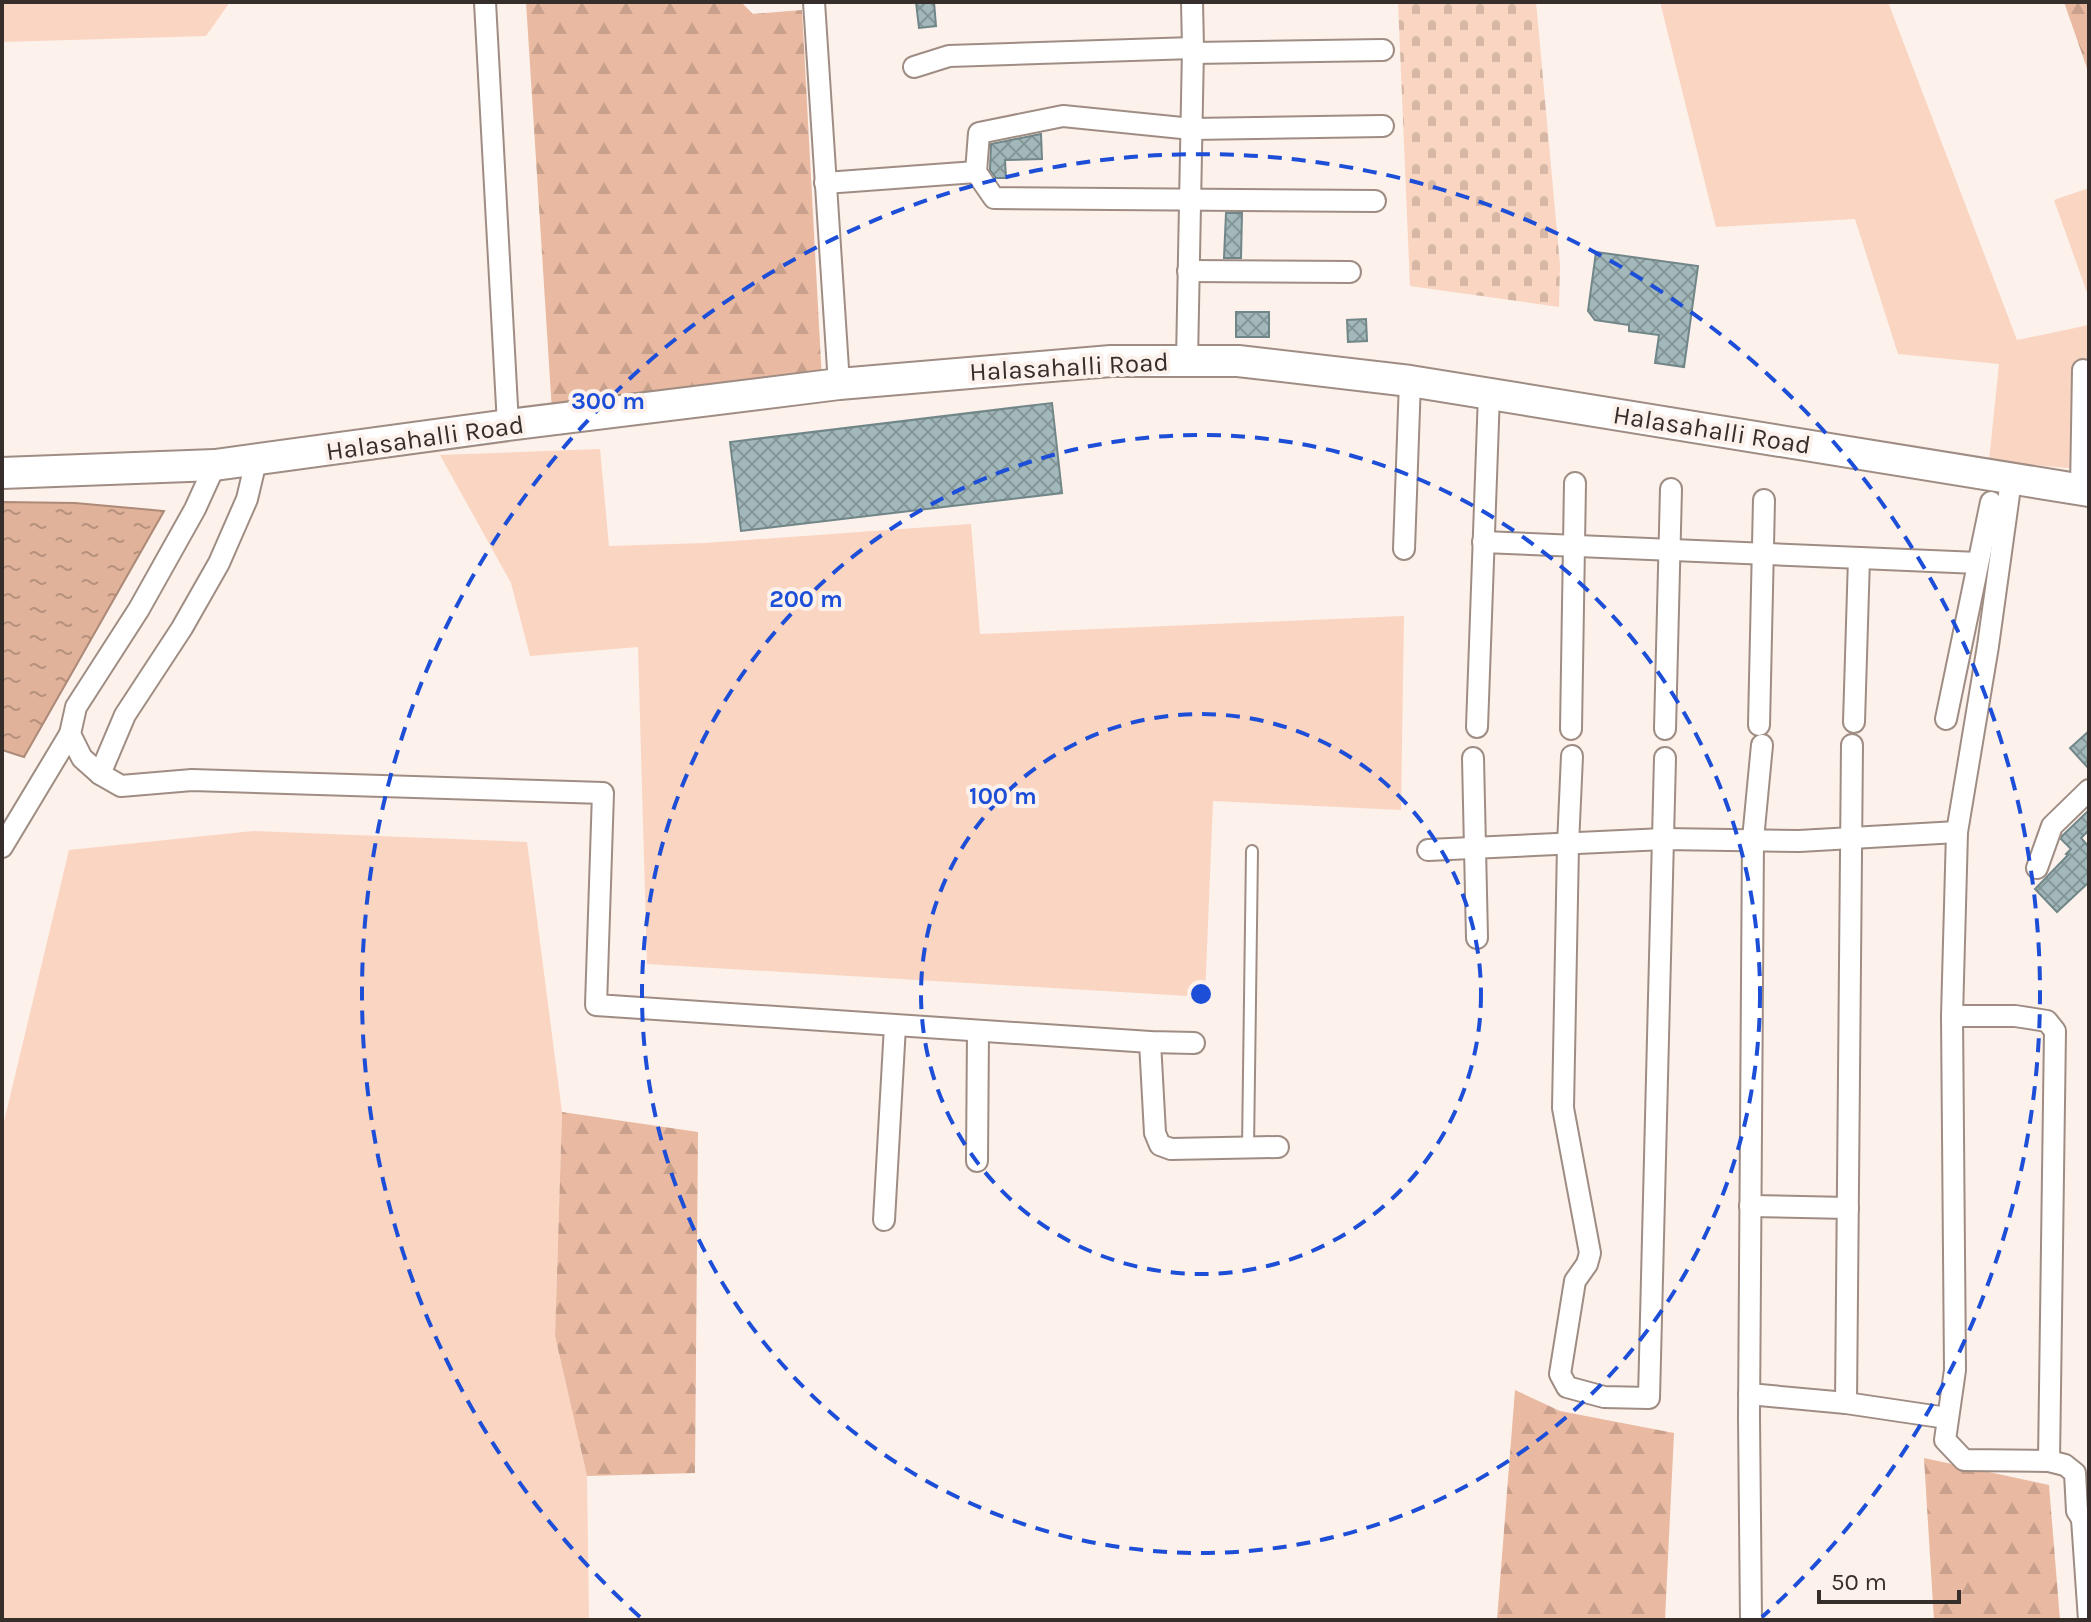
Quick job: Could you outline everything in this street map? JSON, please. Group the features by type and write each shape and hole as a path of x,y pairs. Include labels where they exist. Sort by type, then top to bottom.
{"main road":[{"name":"Halasahalli Road","path":"25,472 256,461 508,425 839,384 1111,361 1238,361 1410,381 2085,490"}],"street":[{"path":"485,2 508,425"},
{"path":"815,2 839,384"},
{"path":"1187,361 1192,2"},
{"path":"914,67 949,56 1383,50"},
{"path":"1375,201 994,198 976,172 979,133 1063,116 1192,129 1383,126"},
{"path":"825,183 976,172"},
{"path":"1188,271 1350,272"},
{"path":"2083,370 2085,490"},
{"path":"1404,549 1410,381"},
{"path":"1477,727 1489,394"},
{"path":"100,774 125,715 182,628 219,563 247,499 256,461"},
{"path":"2,847 70,734 76,707 139,609 195,509 215,465"},
{"path":"2011,480 1988,646 1957,832 1952,1016 1955,1370 1945,1440 1964,1460 2049,1461 2065,1465 2075,1473 2077,1511 2085,1520 2089,1620"},
{"path":"1571,729 1575,483"},
{"path":"1665,729 1671,489"},
{"path":"1751,1620 1749,1394 1753,839 1761,735 1764,500"},
{"path":"1946,719 1991,502"},
{"path":"1483,542 1978,563"},
{"path":"1854,722 1859,558"},
{"path":"70,734 82,758 100,774 121,786 192,780 603,793 596,1005 1194,1043"},
{"path":"1846,1403 1852,745"},
{"path":"1572,756 1563,1108 1590,1253 1587,1264 1575,1281 1560,1374 1567,1387 1604,1397 1649,1398 1665,758"},
{"path":"1473,758 1477,938"},
{"path":"2037,868 2052,826 2089,790"},
{"path":"1428,850 1664,839 1850,838 1957,832"},
{"path":"1952,1016 2015,1016 2047,1021 2055,1031 2049,1461"},
{"path":"884,1220 895,1026"},
{"path":"977,1161 978,1031"},
{"path":"1150,1042 1155,1133 1160,1145 1171,1149 1278,1147"},
{"path":"1750,1206 1848,1208"},
{"path":"1749,1394 1846,1403 1947,1418"}],"lane":[{"path":"1248,1148 1252,851"}],"green space":[{"path":"2,2 230,2 206,36 2,42"},
{"path":"526,2 741,2 753,14 802,10 822,381 552,411"},
{"path":"1398,2 1536,2 1560,265 1559,307 1410,286"},
{"path":"1660,2 1888,2 2017,340 2089,325 2089,470 1989,461 1999,364 1898,354 1855,219 1716,227"},
{"path":"2064,2 2089,2 2089,74"},
{"path":"2089,188 2089,298 2054,200"},
{"path":"600,449 609,546 705,543 971,524 980,634 1404,616 1401,810 1213,801 1205,997 647,964 638,647 530,656 511,583 440,455"},
{"path":"253,831 527,842 562,1112 555,1336 587,1476 589,1618 2,1620 2,1130 69,850"},
{"path":"562,1112 698,1132 695,1473 587,1476 555,1336"},
{"path":"1515,1390 1560,1411 1674,1433 1665,1620 1497,1620"},
{"path":"1924,1458 2049,1485 2060,1620 1934,1620"}],"water":[{"path":"2,502 75,503 164,511 24,757 2,750"}],"building":[{"path":"916,2 934,2 936,26 919,28"},
{"path":"1041,134 1042,159 1005,160 1006,178 996,178 990,170 991,144"},
{"path":"1226,213 1242,213 1241,258 1224,258"},
{"path":"1596,252 1698,266 1684,367 1655,363 1659,335 1629,331 1629,325 1595,320 1588,311"},
{"path":"1236,312 1269,312 1269,337 1236,337"},
{"path":"1366,319 1367,341 1348,342 1347,320"},
{"path":"1052,403 1062,493 741,531 730,442"},
{"path":"2089,731 2089,769 2070,748"},
{"path":"2089,810 2089,830 2081,838 2089,847 2089,882 2057,912 2035,889 2068,855 2071,849 2061,839 2062,836"}]}
